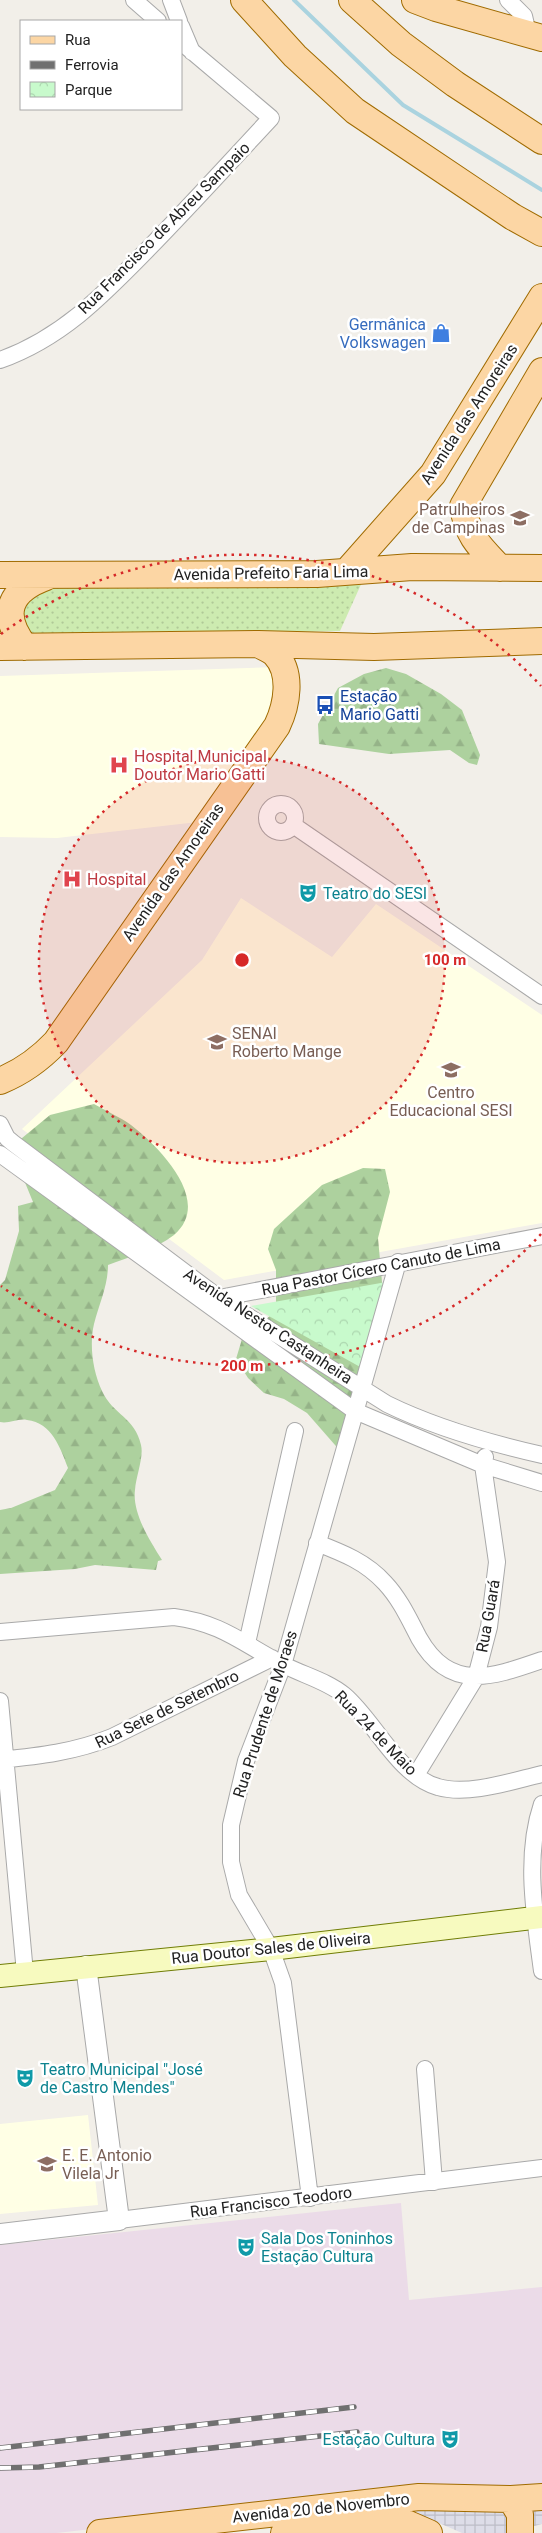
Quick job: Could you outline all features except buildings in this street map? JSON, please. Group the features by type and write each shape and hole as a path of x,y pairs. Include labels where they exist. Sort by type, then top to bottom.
{"main road":[{"path":"244,0 295,56 355,111 513,217 542,233"},
{"path":"352,0 401,44 455,84 542,141"},
{"path":"415,0 436,8 535,36"},
{"name":"Avenida das Amoreiras","path":"348,570 433,474 542,297"},
{"path":"500,568 471,537 465,524 464,506 542,371"},
{"name":"Avenida Prefeito Faria Lima","path":"0,575 317,574 348,570 412,567 541,569"},
{"path":"49,576 28,584 14,594 7,606 8,620 16,638 12,648 258,644 374,646 540,639"},
{"name":"Avenida das Amoreiras","path":"0,1081 20,1073 40,1058 56,1042 277,726 286,699 284,667 275,653 258,644"},
{"name":"Rua Doutor Sales de Oliveira","path":"0,1976 272,1949 539,1918"},
{"name":"Avenida 20 de Novembro","path":"298,2527 419,2497 511,2499 542,2497"},
{"path":"511,2499 520,2514 520,2533"},
{"name":"Avenida 20 de Novembro","path":"100,2533 391,2522 406,2523 429,2533"}],"street":[{"path":"134,0 157,20"},
{"path":"170,0 179,20"},
{"path":"508,0 524,16 535,36"},
{"path":"182,30 187,47"},
{"name":"Rua Francisco de Abreu Sampaio","path":"0,360 27,350 63,328 103,294 271,118 187,47"},
{"path":"293,825 542,996"},
{"name":"Avenida Nestor Castanheira","path":"0,1124 7,1138 13,1143 219,1298 387,1404 416,1418 487,1442 542,1455"},
{"name":"Avenida Nestor Castanheira","path":"0,1154 355,1411 483,1465 542,1483"},
{"name":"Rua Pastor Cícero Canuto de Lima","path":"219,1298 398,1262 542,1236"},
{"name":"Rua Prudente de Moraes","path":"310,2198 285,1994 272,1949 239,1895 231,1862 231,1824 246,1761 317,1544 398,1262"},
{"path":"247,1643 295,1431"},
{"name":"Rua Guará","path":"416,1775 476,1677 489,1626 497,1562 483,1465 487,1442"},
{"path":"317,1544 355,1558 372,1570 402,1605 420,1640 433,1658 454,1674 476,1677 500,1674 542,1660"},
{"name":"Rua 24 de Maio","path":"0,1632 174,1617 197,1620 247,1643 344,1695 401,1762 416,1775 437,1787 477,1788 542,1774"},
{"name":"Rua Sete de Setembro","path":"3,1760 66,1752 90,1746 278,1661"},
{"path":"0,1701 3,1760 25,1973"},
{"path":"542,1804 533,1844 542,1971"},
{"path":"86,1966 118,2220"},
{"path":"425,2069 434,2182"},
{"name":"Rua Francisco Teodoro","path":"0,2234 310,2198 537,2169"}],"shaded area":[{"name":"Hospital Municipal Doutor Mario Gatti","path":"278,667 278,708 198,822 57,838 0,837 0,676"},
{"name":"SENAI Roberto Mange","path":"241,898 332,957 376,904 542,1015 542,1223 224,1280 22,1129 202,960"},
{"name":"E. E. Antonio Vilela Jr","path":"88,2115 98,2205 0,2214 0,2124"},
{"path":"401,2203 409,2300 542,2287 542,2483 439,2493 393,2494 57,2533 0,2533 0,2245"},
{"path":"542,2503 542,2524 508,2533 462,2533 416,2513 418,2509"}],"green space":[{"path":"363,580 340,631 34,636 21,624 25,597 49,585"},
{"path":"386,668 406,674 441,694 462,710 480,755 477,765 469,763 450,750 389,754 319,744 318,724 338,688 364,674"},
{"path":"94,1104 131,1125 155,1146 178,1175 185,1191 188,1206 185,1221 174,1235 151,1249 108,1265 107,1280 94,1324 92,1341 94,1367 102,1391 112,1406 134,1428 141,1445 141,1461 135,1490 136,1508 152,1544 162,1560 158,1561 156,1570 95,1565 75,1569 0,1574 0,1510 11,1508 55,1490 68,1468 54,1437 43,1426 36,1422 24,1420 0,1422 0,1285 5,1280 19,1231 18,1206 33,1202 17,1163 16,1143 50,1115"},
{"path":"363,1168 385,1169 390,1192 378,1238 382,1282 379,1325 342,1453 307,1413 284,1399 264,1393 248,1378 236,1359 242,1339 276,1311 276,1270 268,1249 274,1229 322,1185"},
{"path":"392,1281 362,1368 251,1306"}],"waterway":[{"path":"294,0 403,105 542,190"}],"railway":[{"path":"0,2448 354,2407"},
{"path":"0,2468 39,2467 357,2432"}],"place":[{"name":"Germânica Volkswagen","path":"441,333"},
{"name":"Patrulheiros de Campinas","path":"520,518"},
{"name":"Estação Mario Gatti","path":"325,705"},
{"name":"Hospital Municipal Doutor Mario Gatti","path":"119,765"},
{"name":"Hospital","path":"72,879"},
{"name":"Teatro do SESI","path":"308,893"},
{"name":"SENAI Roberto Mange","path":"217,1042"},
{"name":"Centro Educacional SESI","path":"451,1070"},
{"name":"Teatro Municipal \"José de Castro Mendes\"","path":"25,2078"},
{"name":"E. E. Antonio Vilela Jr","path":"47,2164"},
{"name":"Sala Dos Toninhos Estação Cultura","path":"246,2247"},
{"name":"Estação Cultura","path":"450,2439"}]}
